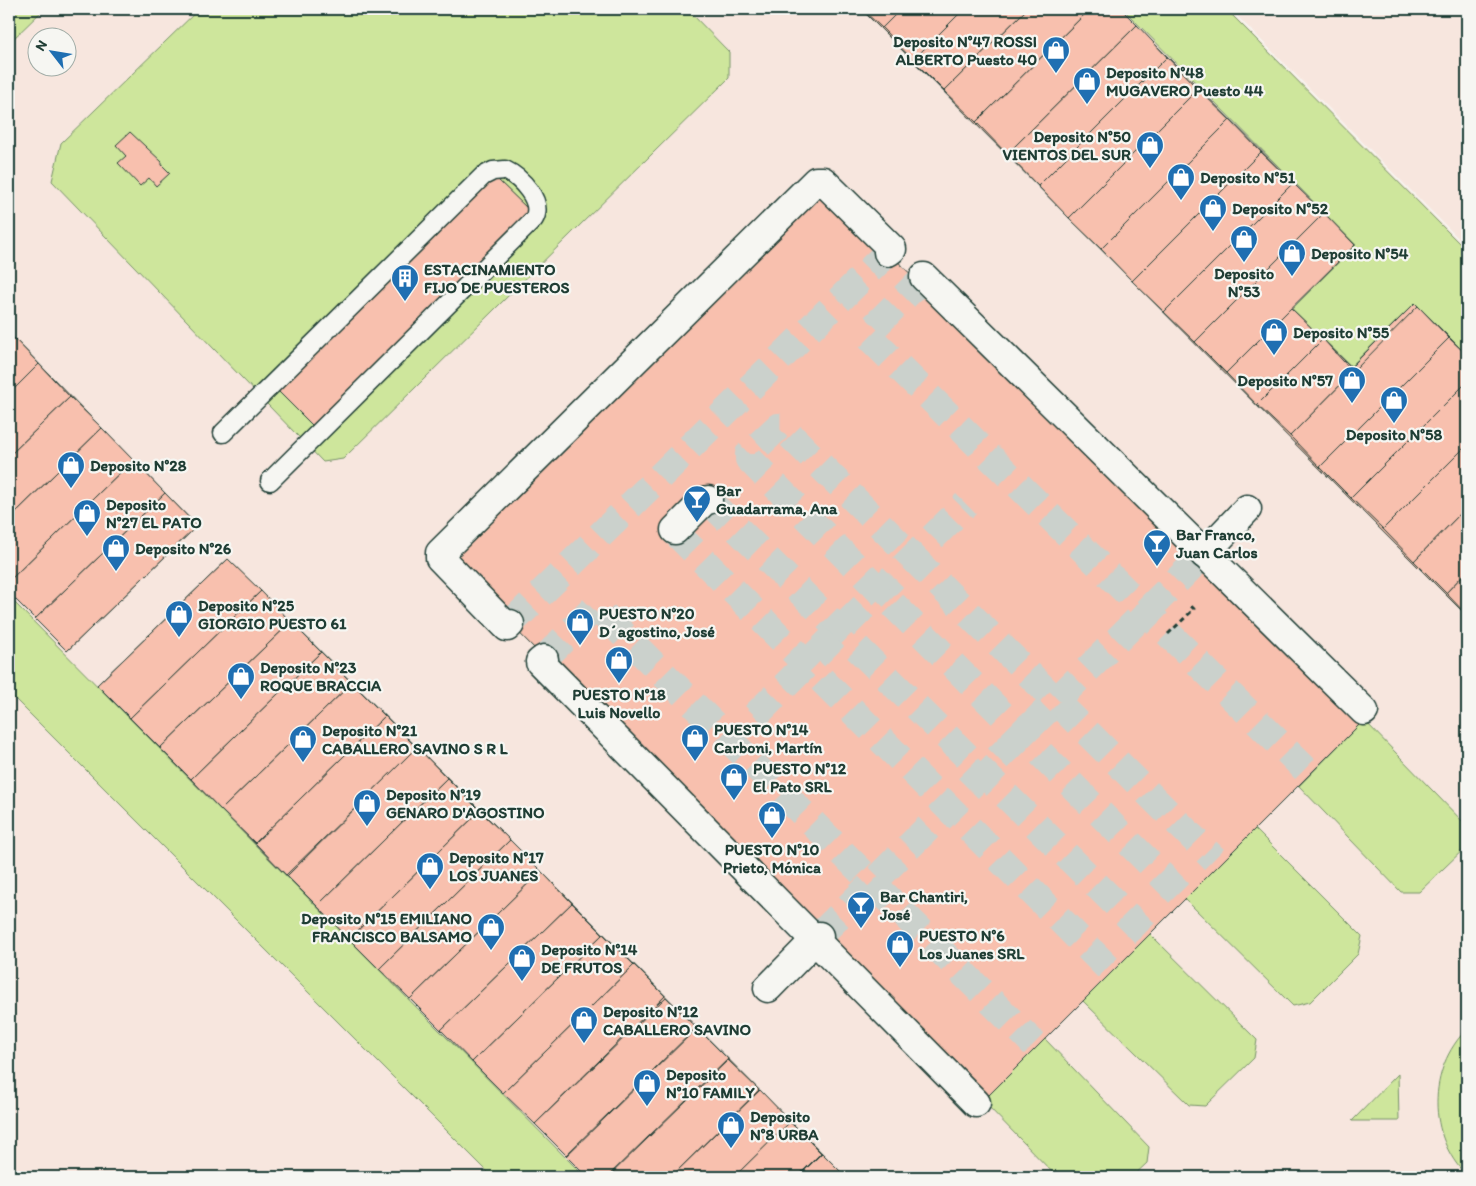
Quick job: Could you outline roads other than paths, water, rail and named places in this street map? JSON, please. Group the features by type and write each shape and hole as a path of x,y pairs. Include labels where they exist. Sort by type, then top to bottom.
{"street":[{"path":"510,624 507,627 440,558 440,553 808,188 816,181 823,181 892,249 888,252"},
{"path":"924,278 1364,711"},
{"path":"675,530 704,501 708,500"},
{"path":"1204,554 1247,509"},
{"path":"544,658 540,662 817,938 976,1103"},
{"path":"768,988 817,938"}],"lane":[{"path":"223,433 483,176 497,170 505,170 529,192 536,207 534,219 270,481"}],"tunnel":[{"path":"510,624 888,252"},
{"path":"924,277 869,332 868,336 1305,769"},
{"path":"1179,893 749,459 749,454 778,427 782,427 1214,859"},
{"path":"708,500 1145,933"},
{"path":"755,716 966,504"},
{"path":"675,530 1110,970"},
{"path":"819,936 1204,554"},
{"path":"544,659 593,609 598,609 1034,1044"}],"place":[{"name":"Deposito N°47 ROSSI ALBERTO Puesto 40","path":"1056,74"},
{"name":"Deposito N°48 MUGAVERO Puesto 44","path":"1087,105"},
{"name":"Deposito N°50 VIENTOS DEL SUR","path":"1150,169"},
{"name":"Deposito N°51","path":"1181,201"},
{"name":"Deposito N°52","path":"1213,232"},
{"name":"Deposito N°53","path":"1244,263"},
{"name":"Deposito N°54","path":"1292,277"},
{"name":"ESTACINAMIENTO FIJO DE PUESTEROS","path":"405,302"},
{"name":"Deposito N°55","path":"1274,356"},
{"name":"Deposito N°57","path":"1352,404"},
{"name":"Deposito N°58","path":"1394,424"},
{"name":"Deposito N°28","path":"71,489"},
{"name":"Bar Guadarrama, Ana","path":"697,523"},
{"name":"Deposito N°27 EL PATO","path":"87,537"},
{"name":"Bar Franco, Juan Carlos","path":"1157,567"},
{"name":"Deposito N°26","path":"116,572"},
{"name":"Deposito N°25 GIORGIO PUESTO 61","path":"179,638"},
{"name":"PUESTO N°20 D´agostino, José","path":"580,646"},
{"name":"PUESTO N°18 Luis Novello","path":"619,684"},
{"name":"Deposito N°23 ROQUE BRACCIA","path":"241,700"},
{"name":"PUESTO N°14 Carboni, Martín","path":"695,762"},
{"name":"Deposito N°21 CABALLERO SAVINO S R L","path":"303,763"},
{"name":"PUESTO N°12 El Pato SRL","path":"734,801"},
{"name":"Deposito N°19 GENARO D'AGOSTINO","path":"367,827"},
{"name":"PUESTO N°10 Prieto, Mónica","path":"772,839"},
{"name":"Deposito N°17 LOS JUANES","path":"430,890"},
{"name":"Bar Chantiri, José","path":"861,929"},
{"name":"Deposito N°15 EMILIANO FRANCISCO BALSAMO","path":"491,951"},
{"name":"PUESTO N°6 Los Juanes SRL","path":"900,968"},
{"name":"Deposito N°14 DE FRUTOS","path":"522,982"},
{"name":"Deposito N°12 CABALLERO SAVINO","path":"584,1044"},
{"name":"Deposito N°10 FAMILY","path":"647,1107"},
{"name":"Deposito N°8 URBA","path":"731,1149"}]}
